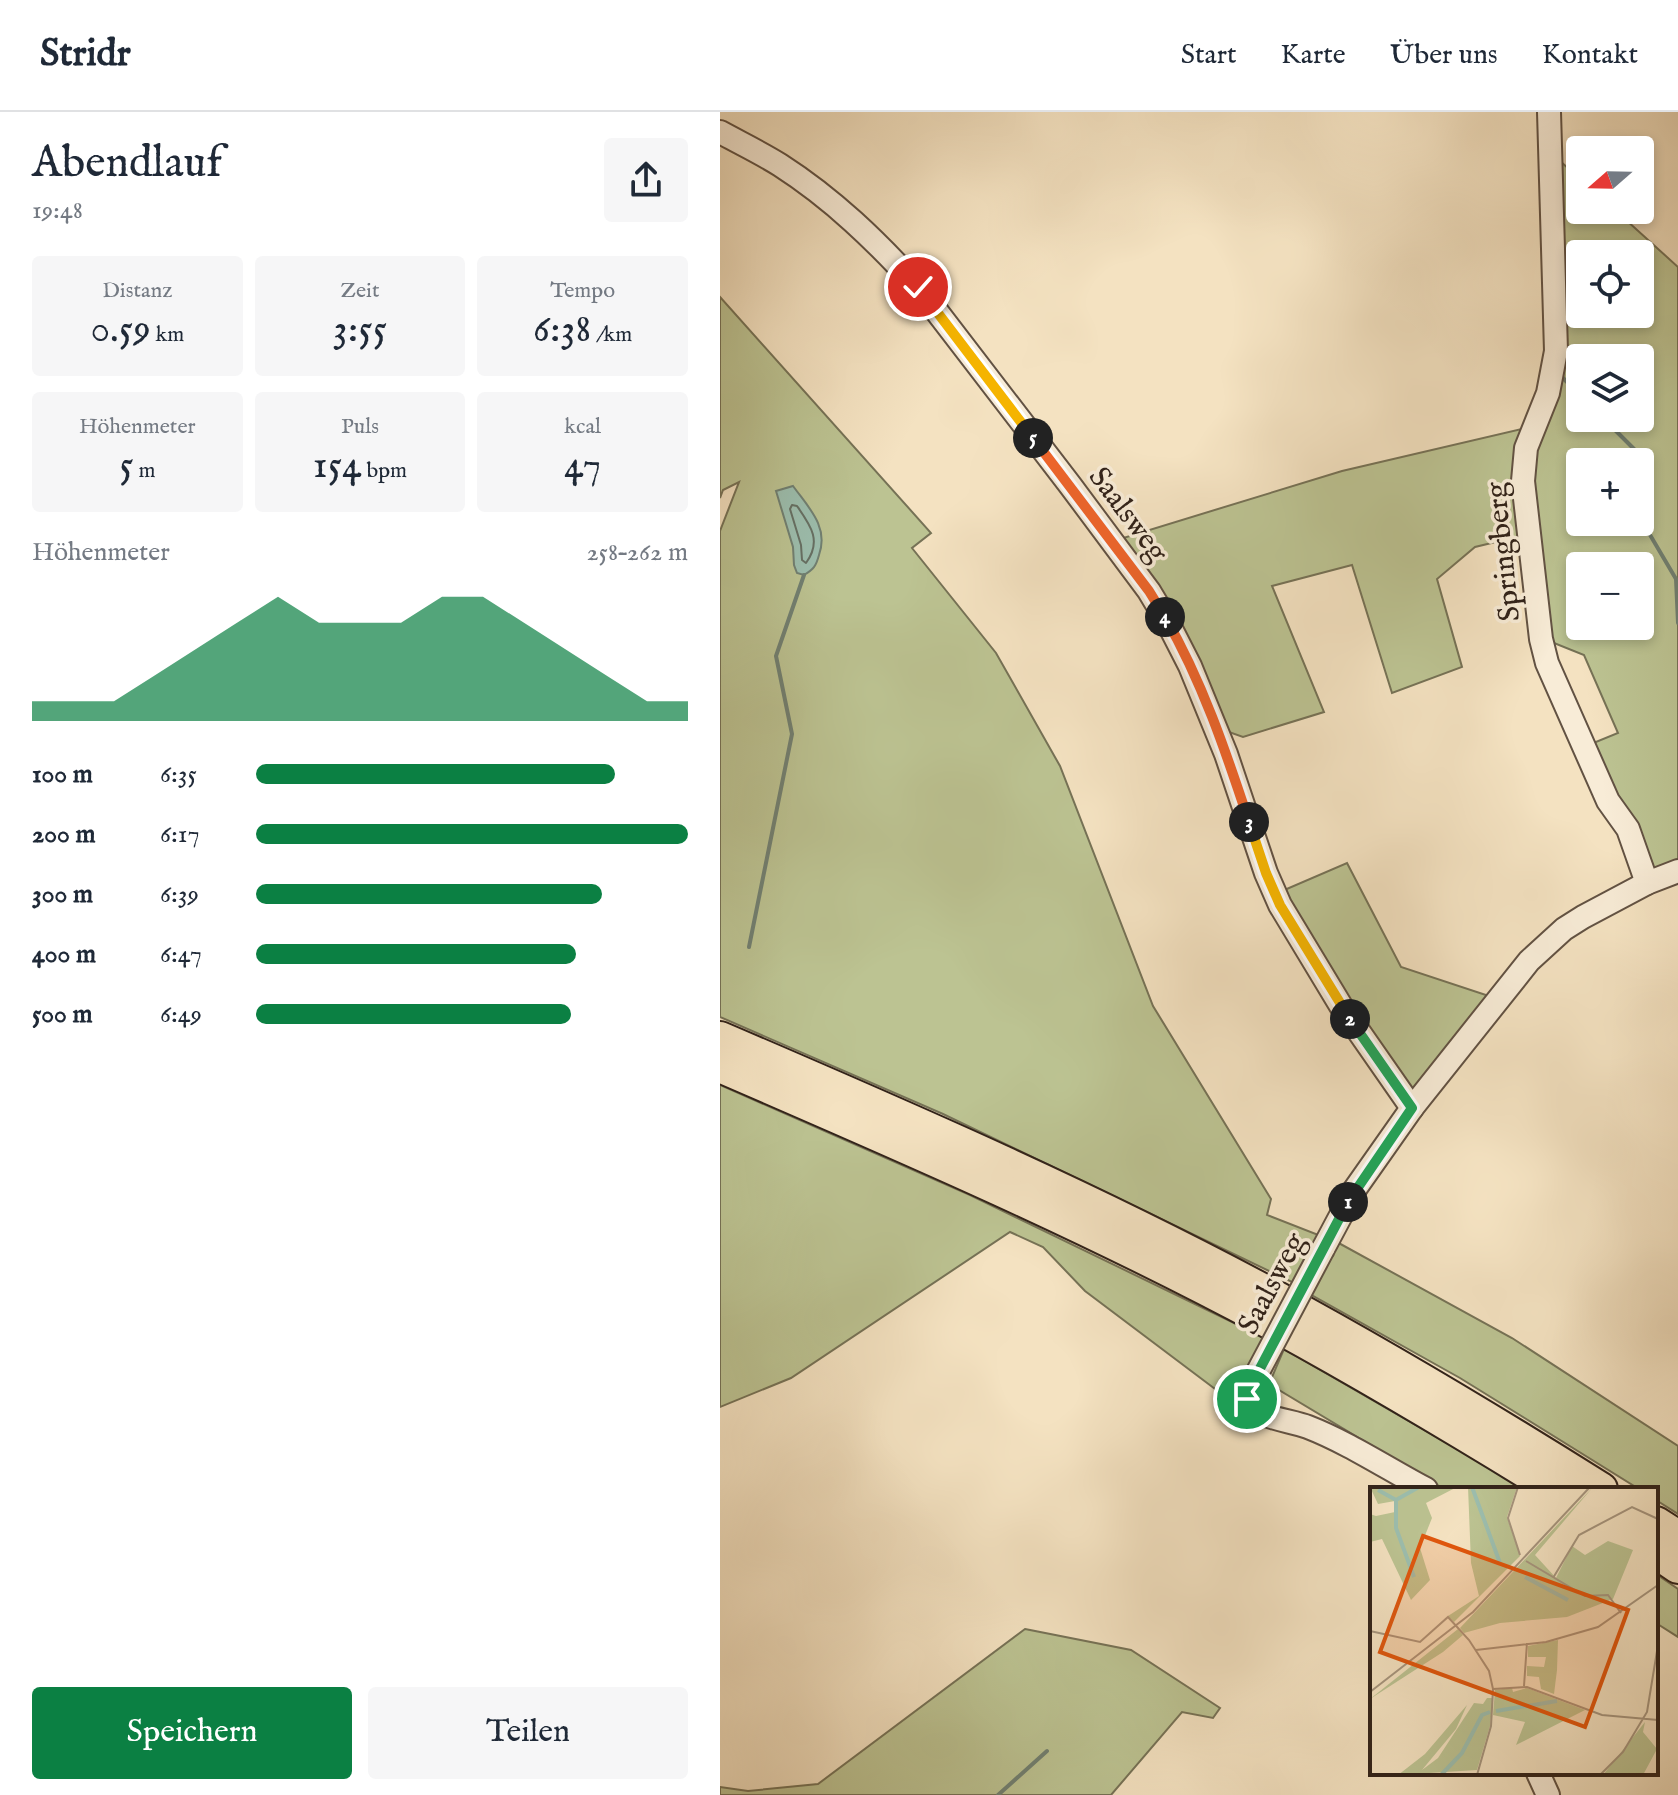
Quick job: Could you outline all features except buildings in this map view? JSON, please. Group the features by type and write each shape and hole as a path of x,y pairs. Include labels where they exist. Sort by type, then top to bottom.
{"highway":[{"path":"720,1038 1008,1165 1224,1270 1507,1430 1598,1487"},
{"path":"720,1066 1129,1250 1268,1321 1551,1487"},
{"path":"1658,1524 1678,1537"},
{"path":"1658,1553 1678,1567"}],"street":[{"name":"Springberg","path":"1549,112 1556,351 1548,393 1526,448 1523,481 1541,639 1553,677 1608,801 1628,829 1647,883"},
{"name":"Saalsweg","path":"720,132 779,164 830,200 876,241 918,287 1149,591 1190,666 1226,754 1266,873 1280,905 1341,1006 1414,1106 1355,1189 1253,1381 1247,1399 1251,1407 1262,1414 1308,1427 1422,1487"},
{"path":"1414,1106 1529,961 1564,929 1647,883 1678,871"},
{"path":"1539,1775 1548,1795"}],"green space":[{"path":"1560,161 1566,166 1566,224 1630,224 1648,240 1566,240 1566,328 1654,328 1654,245 1678,267 1678,864 1660,871 1650,867 1586,746 1618,733 1584,655 1549,641 1529,466 1552,394"},
{"path":"720,297 931,533 912,548 996,653 1060,766 1153,1006 1271,1199 1267,1215 1321,1236 1296,1284 943,1114 720,1017 720,531 739,482 723,490 720,498"},
{"path":"1526,428 1525,535 1475,547 1437,579 1462,667 1392,693 1352,565 1272,586 1324,712 1243,737 1226,731 1176,615 1120,539 1342,471"},
{"path":"1347,863 1401,967 1489,996 1418,1089 1409,1089 1350,1006 1282,891"},
{"path":"720,1085 970,1195 1265,1338 1235,1404 1085,1291 1043,1247 1010,1232 791,1378 720,1407"},
{"path":"1335,1241 1512,1338 1678,1446 1678,1514 1658,1501 1658,1487 1636,1487 1460,1378 1308,1293"},
{"path":"1284,1349 1523,1487 1441,1487 1269,1384"},
{"path":"1658,1575 1678,1589 1678,1637 1658,1624"},
{"path":"1025,1629 1131,1650 1220,1708 1213,1718 1182,1712 1111,1795 720,1795 720,1787 748,1791 818,1784"}],"water":[{"path":"793,486 816,518 821,536 817,562 804,575 797,573 794,565 793,547 776,491"}],"waterway":[{"path":"1560,375 1566,381"},
{"path":"1617,432 1633,448"},
{"path":"1651,536 1676,579 1678,623"},
{"path":"749,947 792,734 776,656 804,575"},
{"path":"998,1795 1047,1751"}],"route":[{"path":"918,287 1149,591 1190,666 1226,754 1266,873 1280,905 1341,1006 1412,1108 1355,1189 1247,1393 1247,1399"}]}
